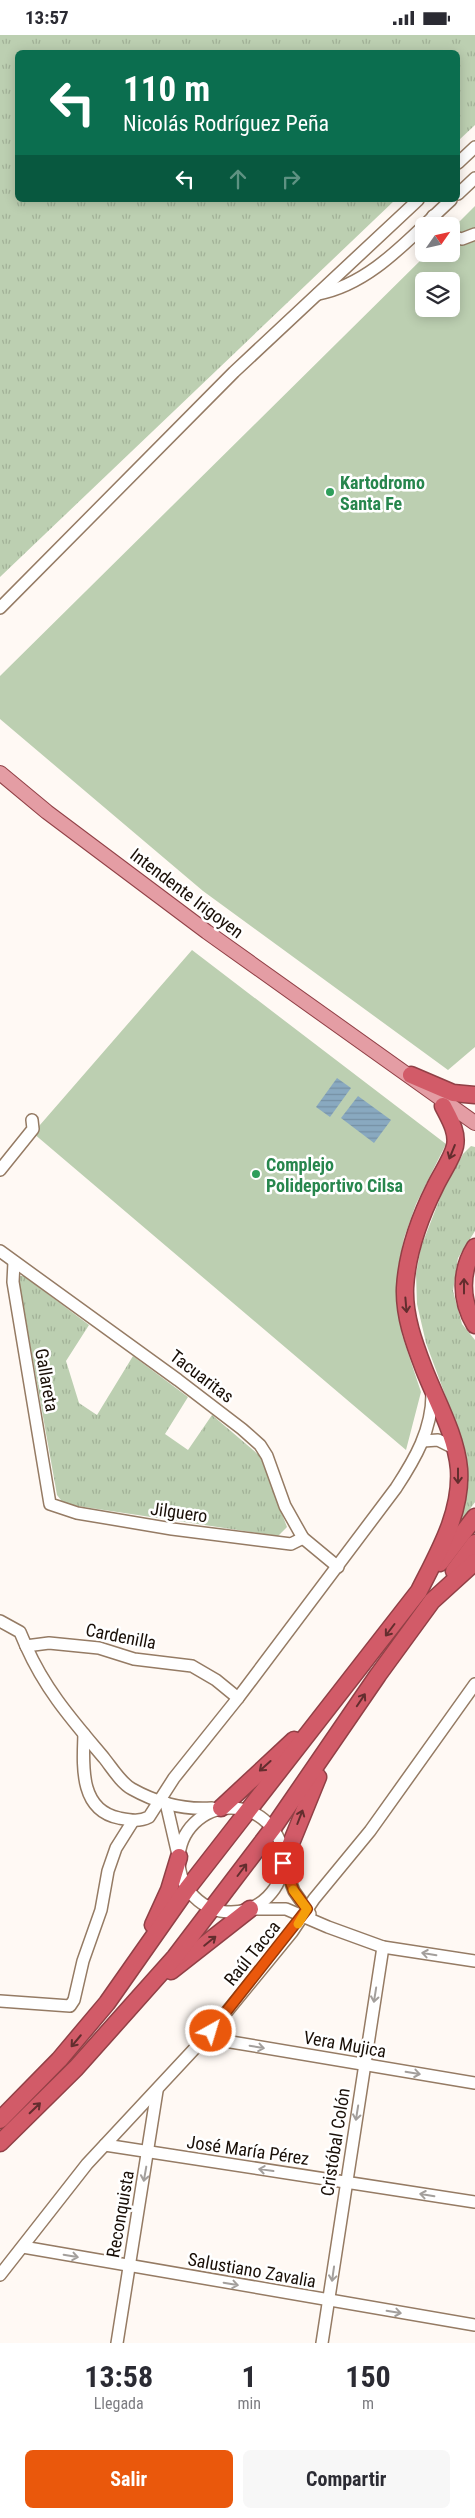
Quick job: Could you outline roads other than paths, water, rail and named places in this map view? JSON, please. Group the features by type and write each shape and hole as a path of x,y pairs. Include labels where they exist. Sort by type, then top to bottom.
{"highway":[{"path":"410,1075 453,1093 475,1095"},
{"path":"419,1591 441,1545 454,1511 459,1469 454,1448 412,1336 405,1290 407,1268 418,1225 455,1147 454,1131 443,1107"},
{"path":"475,1247 466,1265 463,1281 464,1301 475,1325"},
{"path":"0,2120 59,2061 107,2003 188,1889 328,1710 475,1517"},
{"path":"0,2143 76,2068 144,1992 213,1909 273,1828 432,1601 475,1543"},
{"path":"432,1601 475,1562"},
{"path":"221,1808 328,1710"},
{"path":"283,1863 301,1813 334,1741"},
{"path":"126,1976 158,1915 178,1857"},
{"path":"144,1992 250,1909"}],"main road":[{"name":"Intendente Irigoyen","path":"0,773 47,812 207,933 355,1039 410,1075 475,1123"},
{"name":"Intendente Irigoyen","path":"355,1039 377,1060 475,1130"}],"street":[{"path":"460,161 475,147"},
{"path":"460,192 475,178"},
{"path":"0,608 234,372 416,202"},
{"path":"317,294 337,290 358,280 381,264 449,202"},
{"path":"460,238 475,234"},
{"path":"0,1170 33,1129 32,1120"},
{"name":"Tacuaritas","path":"0,1251 178,1380 260,1445 267,1456 285,1506 303,1537 338,1567"},
{"name":"Gallareta","path":"14,1262 13,1282 50,1504"},
{"path":"84,1733 83,1775 89,1794 101,1811 111,1816 133,1821 149,1817 163,1802 174,1778 238,1698 396,1488 422,1441 430,1419 432,1390"},
{"path":"422,1441 438,1440 454,1448"},
{"name":"Jilguero","path":"50,1504 77,1513 181,1530 291,1544 303,1537"},
{"path":"0,1621 20,1632 37,1671 55,1700 126,1785 163,1802 186,1809 221,1808 249,1810 262,1817 273,1828 281,1845 283,1863 294,1891 308,1915"},
{"name":"Cardenilla","path":"26,1646 49,1643 99,1648 134,1659 192,1666 216,1680 238,1698"},
{"name":"Raúl Tacca","path":"0,2275 87,2164 211,2031 308,1915 475,1684"},
{"path":"163,1802 180,1871 188,1889 196,1898 213,1909 225,1912 275,1907 308,1915 328,1927 383,1947 475,1961"},
{"path":"178,1857 182,1840 191,1825 205,1814 221,1808"},
{"path":"0,2001 70,2005 74,2000 83,1961 101,1910 108,1871 116,1848 133,1821"},
{"path":"250,1909 263,1902 273,1891 280,1878 283,1863"},
{"name":"Cristóbal Colón","path":"322,2343 383,1947"},
{"name":"Vera Mujica","path":"211,2031 230,2042 475,2083"},
{"name":"Reconquista","path":"117,2343 157,2091"},
{"name":"José María Pérez","path":"104,2145 475,2203"},
{"name":"Salustiano Zavalia","path":"23,2247 129,2267 475,2325"}],"water":[{"path":"337,1078 351,1088 330,1117 316,1107"},
{"path":"358,1096 391,1120 374,1143 341,1118"}],"place":[{"name":"Kartodromo Santa Fe","path":"330,492"},
{"name":"Complejo Polideportivo Cilsa","path":"256,1174"}]}
